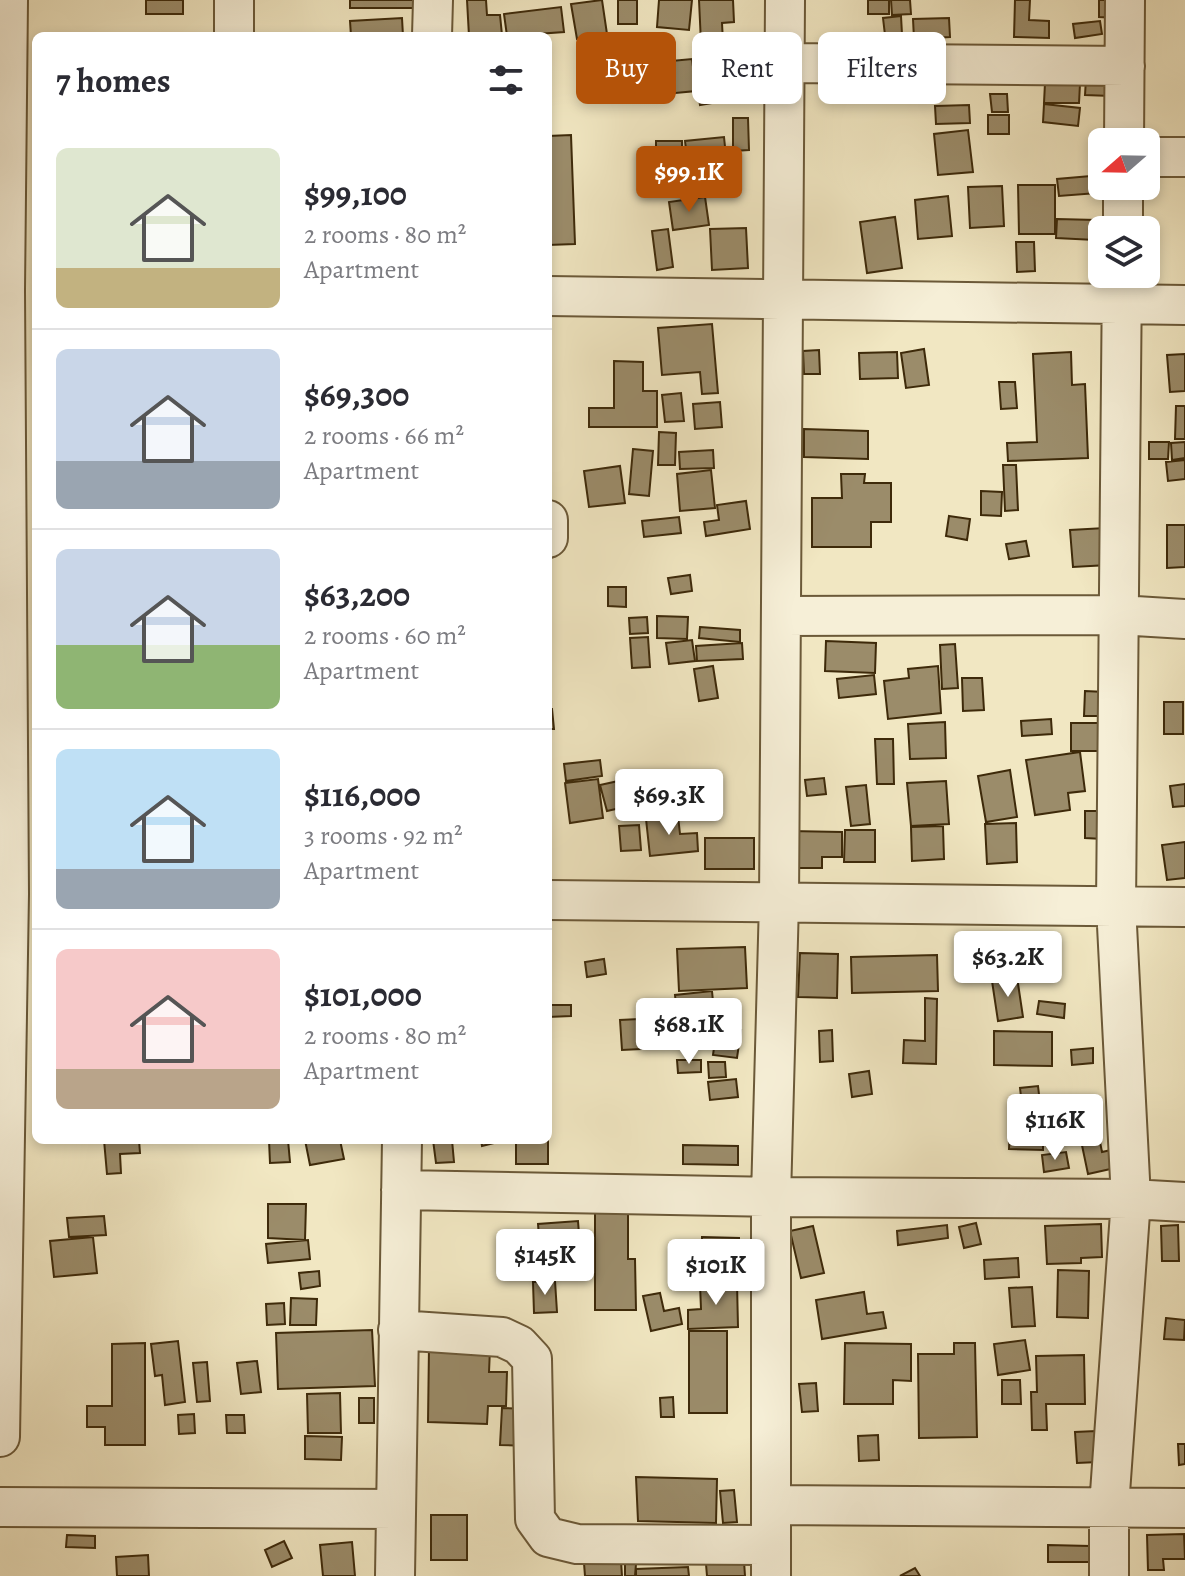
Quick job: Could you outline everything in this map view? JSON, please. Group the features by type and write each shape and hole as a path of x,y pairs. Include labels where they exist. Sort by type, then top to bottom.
{"street":[{"path":"0,1437 2,1211 15,894 14,291 8,0"},
{"path":"234,0 234,32"},
{"path":"432,32 433,0"},
{"path":"785,0 785,32"},
{"path":"1124,128 1125,0"},
{"path":"802,63 1125,66"},
{"path":"398,1330 502,1337 519,1345 532,1359 535,1519 548,1537 577,1544 771,1561 771,1197 779,902 785,104"},
{"path":"1160,157 1185,157"},
{"path":"1109,1576 1109,1507 1131,1199 1116,906 1122,289"},
{"path":"552,296 783,300 1122,289 1185,305"},
{"path":"781,616 1119,615 1185,619"},
{"path":"552,900 1185,907"},
{"path":"395,1576 402,1144"},
{"path":"401,1190 1185,1202"},
{"path":"772,1505 1185,1508"},
{"path":"0,1507 395,1509"}],"building":[{"path":"146,0 183,0 183,14 146,14"},
{"path":"350,0 422,0 422,8 350,8"},
{"path":"467,0 486,0 487,15 500,15 502,32 469,32"},
{"path":"602,0 607,32 576,33 571,4"},
{"path":"618,0 637,0 637,24 618,24"},
{"path":"659,0 692,0 689,30 657,27"},
{"path":"699,0 733,0 734,22 722,23 722,32 700,32"},
{"path":"868,0 889,0 889,14 868,14"},
{"path":"891,0 910,0 911,14 892,15"},
{"path":"1015,0 1030,0 1029,20 1049,21 1049,38 1014,37"},
{"path":"1099,0 1117,0 1117,18 1099,17"},
{"path":"561,7 564,32 506,32 504,14"},
{"path":"901,16 902,32 885,32 883,18"},
{"path":"402,18 403,32 351,32 350,21"},
{"path":"949,18 950,37 946,37 946,32 914,32 913,19"},
{"path":"1100,21 1102,34 1075,38 1073,24"},
{"path":"692,59 692,91 676,93 676,61"},
{"path":"1086,79 1112,80 1111,96 1085,95"},
{"path":"1045,83 1080,84 1079,103 1044,103"},
{"path":"990,94 1007,94 1008,112 992,112"},
{"path":"1044,104 1080,108 1078,126 1043,122"},
{"path":"969,105 970,123 936,124 935,106"},
{"path":"988,115 1009,115 1009,134 988,134"},
{"path":"733,118 748,118 749,150 733,151"},
{"path":"968,130 973,172 938,175 934,134"},
{"path":"571,135 575,244 552,245 552,136"},
{"path":"724,137 728,176 690,181 685,141"},
{"path":"656,141 682,141 682,183 656,183"},
{"path":"1088,176 1088,194 1059,196 1057,179"},
{"path":"1018,185 1055,185 1055,234 1019,234"},
{"path":"1002,186 1004,226 970,228 968,187"},
{"path":"948,196 952,236 918,239 915,200"},
{"path":"705,197 709,225 673,230 669,202"},
{"path":"895,217 902,268 867,273 860,222"},
{"path":"1057,219 1088,220 1088,240 1056,238"},
{"path":"746,228 748,268 712,270 710,229"},
{"path":"668,229 673,267 657,270 652,231"},
{"path":"1016,242 1034,242 1035,271 1017,272"},
{"path":"712,324 718,393 702,394 700,372 662,375 658,328"},
{"path":"924,349 929,385 906,388 901,353"},
{"path":"819,350 820,374 804,374 803,351"},
{"path":"897,352 898,378 860,379 859,353"},
{"path":"1071,352 1072,385 1085,384 1088,458 1008,461 1007,443 1037,442 1033,354"},
{"path":"1185,354 1185,391 1170,392 1167,355"},
{"path":"614,361 643,362 643,391 657,391 657,427 589,427 589,408 614,408"},
{"path":"999,382 1015,382 1017,408 1001,409"},
{"path":"681,393 684,421 665,422 662,395"},
{"path":"720,402 722,427 695,429 693,404"},
{"path":"1176,406 1185,406 1185,439 1175,439"},
{"path":"804,429 868,431 868,459 804,457"},
{"path":"659,432 676,433 675,465 658,465"},
{"path":"1149,442 1169,442 1168,459 1149,459"},
{"path":"1185,442 1185,458 1172,460 1171,443"},
{"path":"633,449 653,451 649,496 629,494"},
{"path":"713,450 714,468 680,469 679,452"},
{"path":"1185,460 1185,479 1168,481 1166,462"},
{"path":"1003,465 1016,465 1018,510 1005,511"},
{"path":"620,466 625,503 589,507 584,471"},
{"path":"711,470 715,508 680,511 677,474"},
{"path":"841,474 865,474 864,483 891,483 891,522 871,522 871,547 812,547 812,498 842,498"},
{"path":"981,491 1002,492 1001,516 981,515"},
{"path":"746,501 750,529 706,536 704,522 719,520 717,505"},
{"path":"949,516 970,519 967,540 946,536"},
{"path":"679,517 681,533 644,537 642,521"},
{"path":"1167,525 1185,525 1185,567 1167,568"},
{"path":"1105,528 1108,565 1073,567 1070,530"},
{"path":"1026,541 1029,556 1009,559 1006,544"},
{"path":"690,575 692,591 671,594 668,578"},
{"path":"608,587 626,587 626,607 608,606"},
{"path":"657,616 688,617 687,639 657,638"},
{"path":"647,617 648,633 630,634 629,618"},
{"path":"700,627 740,630 740,642 699,638"},
{"path":"648,637 650,667 632,668 630,638"},
{"path":"692,640 695,661 669,664 666,643"},
{"path":"826,641 876,643 875,673 825,671"},
{"path":"742,643 743,659 697,661 696,646"},
{"path":"955,644 958,688 942,689 940,645"},
{"path":"713,666 718,698 699,701 694,669"},
{"path":"938,666 941,713 888,719 884,681 909,678 908,669"},
{"path":"874,675 876,694 839,698 837,679"},
{"path":"962,678 982,678 984,710 963,711"},
{"path":"1085,691 1105,692 1104,716 1084,716"},
{"path":"1164,702 1183,702 1183,734 1164,734"},
{"path":"1051,719 1052,734 1022,736 1021,721"},
{"path":"945,722 946,758 910,759 908,724"},
{"path":"1071,723 1104,723 1104,751 1071,751"},
{"path":"875,739 893,739 894,784 877,784"},
{"path":"1080,752 1085,791 1068,793 1070,810 1035,815 1026,760"},
{"path":"600,760 602,776 566,781 564,764"},
{"path":"1010,770 1017,817 986,822 978,776"},
{"path":"824,778 826,794 807,796 805,780"},
{"path":"598,779 603,818 570,823 565,783"},
{"path":"623,780 629,806 607,811 600,785"},
{"path":"946,781 949,824 911,826 907,783"},
{"path":"1185,784 1185,806 1173,807 1170,786"},
{"path":"866,785 870,824 851,826 846,787"},
{"path":"1085,811 1104,811 1103,839 1085,838"},
{"path":"678,816 680,834 697,833 698,851 650,856 646,819"},
{"path":"1016,823 1017,862 987,864 985,824"},
{"path":"639,825 641,850 621,851 619,826"},
{"path":"943,826 944,859 912,861 911,827"},
{"path":"845,830 875,830 875,862 844,862"},
{"path":"790,831 842,832 842,857 822,857 822,868 789,868"},
{"path":"705,838 754,838 754,869 705,869"},
{"path":"1185,842 1185,878 1167,880 1162,845"},
{"path":"745,947 747,988 679,991 677,949"},
{"path":"800,953 838,954 837,998 798,997"},
{"path":"937,955 938,991 852,993 851,957"},
{"path":"604,959 606,974 587,977 585,962"},
{"path":"1017,977 1023,1017 998,1021 992,981"},
{"path":"712,991 714,1012 677,1015 675,995"},
{"path":"925,998 937,999 936,1064 903,1063 904,1040 925,1041"},
{"path":"1039,1001 1065,1004 1064,1018 1037,1014"},
{"path":"552,1005 571,1005 571,1016 552,1017"},
{"path":"639,1019 641,1049 622,1050 620,1020"},
{"path":"717,1026 741,1030 737,1058 713,1055"},
{"path":"832,1030 833,1061 820,1062 819,1031"},
{"path":"994,1031 1052,1032 1052,1066 994,1065"},
{"path":"1093,1048 1093,1063 1072,1065 1071,1050"},
{"path":"677,1060 701,1060 701,1072 678,1073"},
{"path":"708,1062 725,1062 726,1077 709,1078"},
{"path":"869,1071 872,1094 852,1097 849,1074"},
{"path":"736,1079 738,1097 710,1100 708,1082"},
{"path":"1038,1086 1040,1103 1022,1105 1020,1088"},
{"path":"1041,1104 1044,1125 1025,1128 1022,1107"},
{"path":"1097,1127 1102,1152 1120,1148 1124,1166 1088,1174 1079,1131"},
{"path":"1010,1128 1043,1130 1043,1150 1009,1149"},
{"path":"104,1144 139,1144 140,1153 120,1154 121,1173 107,1174"},
{"path":"269,1144 288,1144 290,1162 270,1163"},
{"path":"306,1144 341,1144 344,1159 310,1165"},
{"path":"434,1144 452,1144 454,1162 436,1163"},
{"path":"516,1144 548,1144 548,1164 516,1164"},
{"path":"683,1145 738,1146 738,1165 683,1164"},
{"path":"1066,1152 1069,1168 1044,1172 1042,1155"},
{"path":"268,1204 306,1204 305,1240 268,1238"},
{"path":"595,1205 628,1205 628,1259 635,1259 636,1310 595,1310"},
{"path":"104,1216 106,1235 69,1237 67,1218"},
{"path":"578,1221 581,1260 541,1263 538,1224"},
{"path":"976,1223 981,1244 964,1248 959,1227"},
{"path":"1101,1224 1102,1257 1081,1258 1081,1263 1047,1264 1045,1226"},
{"path":"947,1225 948,1238 898,1245 897,1231"},
{"path":"1178,1225 1179,1261 1162,1261 1161,1226"},
{"path":"813,1226 824,1273 801,1278 790,1231"},
{"path":"93,1237 97,1273 54,1277 50,1241"},
{"path":"702,1237 739,1238 738,1280 701,1279"},
{"path":"308,1240 310,1259 268,1263 266,1244"},
{"path":"1018,1258 1019,1277 985,1279 984,1260"},
{"path":"1058,1270 1089,1271 1088,1318 1057,1317"},
{"path":"319,1271 320,1286 301,1289 299,1273"},
{"path":"555,1281 557,1312 534,1313 533,1282"},
{"path":"737,1283 738,1327 688,1329 688,1310 701,1309 700,1284"},
{"path":"1032,1287 1035,1326 1012,1327 1009,1288"},
{"path":"864,1292 867,1314 883,1312 886,1328 822,1339 816,1300"},
{"path":"660,1293 664,1311 679,1308 682,1324 651,1331 643,1296"},
{"path":"291,1298 317,1299 316,1325 290,1325"},
{"path":"284,1303 285,1324 267,1325 266,1304"},
{"path":"1166,1318 1185,1320 1184,1340 1164,1339"},
{"path":"372,1330 375,1386 278,1389 276,1333"},
{"path":"689,1331 727,1331 727,1413 689,1413"},
{"path":"1025,1340 1030,1370 998,1375 994,1344"},
{"path":"178,1341 185,1402 165,1405 162,1375 155,1376 151,1344"},
{"path":"145,1343 145,1445 105,1445 105,1427 87,1427 87,1406 112,1406 112,1344"},
{"path":"845,1343 911,1344 911,1381 893,1380 893,1404 844,1404"},
{"path":"954,1343 975,1343 977,1437 919,1438 918,1354 954,1354"},
{"path":"429,1347 490,1349 489,1372 507,1372 506,1406 488,1406 487,1424 428,1422"},
{"path":"1084,1355 1085,1404 1046,1404 1047,1430 1032,1430 1031,1392 1037,1392 1036,1356"},
{"path":"257,1361 261,1392 241,1394 237,1363"},
{"path":"207,1362 210,1401 197,1402 193,1363"},
{"path":"1002,1380 1020,1380 1021,1404 1002,1404"},
{"path":"816,1383 818,1411 802,1412 799,1384"},
{"path":"340,1393 341,1433 308,1433 307,1394"},
{"path":"673,1397 674,1417 661,1417 660,1398"},
{"path":"359,1398 374,1398 374,1423 359,1423"},
{"path":"502,1408 531,1409 530,1446 500,1445"},
{"path":"194,1414 195,1433 179,1434 178,1415"},
{"path":"226,1415 244,1415 245,1433 227,1433"},
{"path":"1096,1431 1098,1462 1077,1463 1075,1432"},
{"path":"878,1435 879,1460 859,1461 858,1436"},
{"path":"305,1436 342,1437 341,1460 305,1459"},
{"path":"1178,1444 1185,1444 1185,1464 1179,1465"},
{"path":"636,1477 717,1479 716,1523 638,1521"},
{"path":"734,1490 737,1522 723,1523 720,1491"},
{"path":"431,1515 467,1515 467,1560 431,1560"},
{"path":"1184,1534 1185,1559 1163,1559 1164,1570 1148,1570 1147,1535"},
{"path":"67,1535 95,1536 95,1548 66,1547"},
{"path":"284,1541 292,1558 272,1567 265,1550"},
{"path":"352,1542 355,1576 323,1576 320,1545"},
{"path":"1048,1545 1090,1546 1090,1562 1048,1562"},
{"path":"148,1555 149,1576 117,1576 116,1557"},
{"path":"621,1561 622,1576 585,1576 584,1563"},
{"path":"744,1561 745,1576 707,1576 706,1564"},
{"path":"625,1563 636,1564 635,1576 625,1576"},
{"path":"688,1567 689,1576 636,1576 636,1569"},
{"path":"915,1568 920,1576 900,1576"}]}
